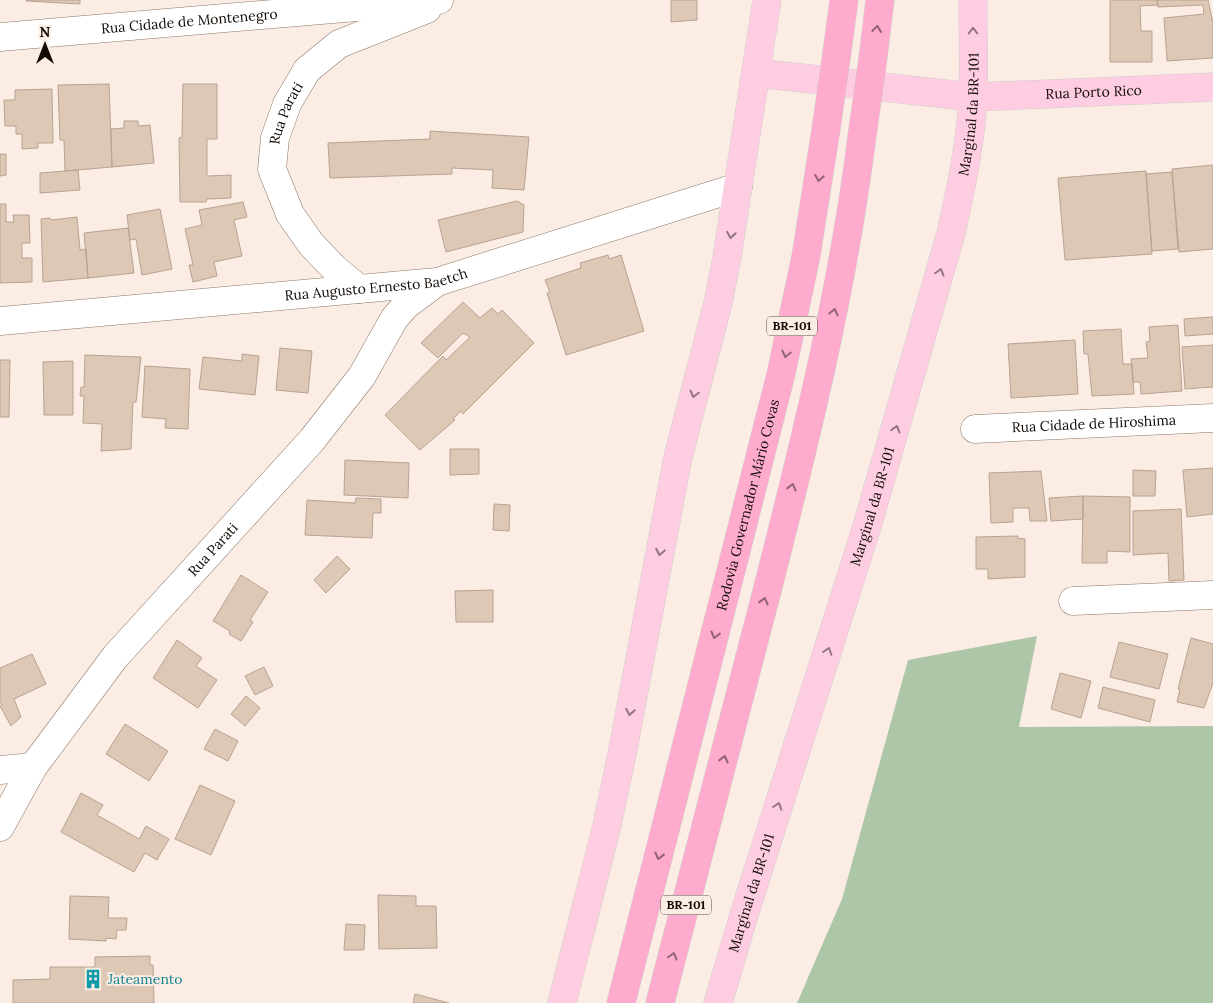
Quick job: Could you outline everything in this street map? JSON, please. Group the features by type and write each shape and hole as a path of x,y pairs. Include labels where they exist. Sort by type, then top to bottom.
{"highway":[{"name":"Rodovia Governador Mário Covas","path":"621,1003 781,374 806,256 838,52 844,0"},
{"name":"BR-101","path":"660,1003 781,534 836,300 862,136 880,0"}],"main road":[{"path":"562,1003 607,826 678,457 718,303 767,0"},
{"name":"Marginal da BR-101","path":"718,1003 868,523 897,425 957,204 967,150 973,97 973,0"},
{"name":"Rua Porto Rico","path":"756,73 973,97 1213,86"}],"street":[{"name":"Rua Cidade de Montenegro","path":"0,37 439,0"},
{"name":"Rua Parati","path":"360,289 334,268 310,244 290,214 272,169 275,138 287,104 307,70 339,44 450,0"},
{"name":"Rua Augusto Ernesto Baetch","path":"0,321 437,282 738,187"},
{"name":"Rua Parati","path":"0,828 33,767 115,657 305,447 337,409 362,376 394,319 406,305 437,282"},
{"name":"Rua Cidade de Hiroshima","path":"975,429 1213,418"},
{"path":"1073,601 1213,595"},
{"path":"0,770 33,767"}],"green space":[{"path":"1037,636 1019,727 1213,726 1213,1003 797,1003 842,899 908,660"}],"building":[{"path":"80,0 80,4 26,1"},
{"path":"671,0 697,0 697,20 671,22"},
{"path":"1110,0 1157,0 1158,5 1140,6 1141,31 1152,31 1152,62 1110,62"},
{"path":"1157,0 1208,0 1213,23 1213,58 1167,61 1164,18 1204,14 1203,5 1158,7"},
{"path":"109,84 112,167 65,171 64,140 60,140 58,85"},
{"path":"183,84 217,84 217,139 207,139 207,176 231,175 231,198 207,199 206,202 180,202 179,138 182,137"},
{"path":"52,89 53,143 38,143 38,148 22,149 22,134 16,134 16,126 5,126 4,100 15,100 15,90"},
{"path":"124,121 138,121 138,126 150,125 154,163 112,167 111,129 124,128"},
{"path":"430,131 529,137 524,190 492,188 493,170 452,168 452,174 330,178 328,143 430,139"},
{"path":"0,154 6,154 6,175 0,176"},
{"path":"1213,165 1213,249 1179,252 1172,169"},
{"path":"78,170 80,190 40,193 40,173"},
{"path":"1146,171 1152,254 1065,260 1058,178"},
{"path":"1172,172 1178,249 1152,251 1146,174"},
{"path":"517,201 524,205 523,232 446,252 438,220"},
{"path":"243,202 247,217 234,220 242,256 214,262 217,276 193,282 189,265 193,265 185,229 202,225 199,210"},
{"path":"0,204 6,204 6,222 14,222 13,215 29,215 30,243 22,243 22,258 32,258 32,282 0,283"},
{"path":"160,209 172,269 142,275 136,239 130,240 127,215"},
{"path":"77,217 80,250 86,249 88,278 43,282 41,219 50,218 51,220"},
{"path":"128,228 134,273 88,278 84,233"},
{"path":"608,255 609,259 621,255 644,331 566,355 547,293 550,292 545,280 581,268 580,263"},
{"path":"463,302 480,318 492,308 498,314 502,310 534,343 463,414 461,411 453,419 455,420 420,450 385,415 443,356 446,360 470,337 463,333 438,358 421,343"},
{"path":"1213,317 1213,334 1185,336 1184,319"},
{"path":"1178,325 1182,391 1141,394 1140,382 1133,382 1131,359 1148,358 1146,342 1150,341 1149,327"},
{"path":"1121,329 1123,364 1132,364 1134,394 1092,396 1088,354 1084,354 1083,331"},
{"path":"1075,340 1078,394 1011,398 1008,344"},
{"path":"1213,345 1213,387 1185,389 1182,347"},
{"path":"280,348 312,351 308,393 276,390"},
{"path":"242,354 259,356 255,395 199,389 203,357 242,361"},
{"path":"85,355 141,357 136,402 133,402 131,449 101,451 102,424 83,423 84,396 80,396 81,387 84,387"},
{"path":"0,360 10,360 9,417 0,417"},
{"path":"73,361 73,415 44,415 43,362"},
{"path":"145,366 190,369 188,429 165,428 166,419 142,417"},
{"path":"450,449 479,449 479,474 450,475"},
{"path":"345,460 409,463 408,498 344,495"},
{"path":"1213,468 1213,514 1187,517 1183,470"},
{"path":"1133,470 1156,471 1155,496 1133,496"},
{"path":"1041,471 1047,521 1030,521 1029,508 1013,508 1013,522 991,523 989,473"},
{"path":"1083,496 1083,519 1051,521 1049,498"},
{"path":"1083,496 1130,497 1130,552 1107,551 1107,563 1082,563"},
{"path":"356,498 381,499 381,513 373,513 372,538 305,535 307,500 355,503"},
{"path":"494,504 510,505 509,531 493,530"},
{"path":"1181,509 1184,580 1169,581 1168,553 1133,555 1133,511"},
{"path":"1018,536 1018,538 1025,539 1025,577 988,579 988,569 976,569 976,537"},
{"path":"337,556 350,569 326,593 314,580"},
{"path":"241,575 268,592 250,620 253,622 241,641 229,634 230,631 213,621"},
{"path":"493,590 493,622 456,622 455,591"},
{"path":"1191,638 1213,644 1213,683 1204,708 1177,702 1180,689 1178,689"},
{"path":"177,640 202,658 196,666 217,680 198,708 153,678"},
{"path":"1119,642 1168,654 1159,689 1110,677"},
{"path":"32,654 46,684 14,699 21,717 11,726 0,706 2,705 0,701 0,668"},
{"path":"264,667 273,686 255,695 245,676"},
{"path":"1060,673 1091,681 1081,718 1051,709"},
{"path":"1103,687 1155,700 1150,722 1098,708"},
{"path":"246,696 260,708 245,726 231,714"},
{"path":"125,724 168,751 149,781 106,754"},
{"path":"215,729 238,741 228,761 204,749"},
{"path":"200,785 235,801 211,855 175,839"},
{"path":"81,793 103,805 97,815 139,839 146,826 169,839 157,860 145,853 134,872 61,832"},
{"path":"378,895 416,896 416,906 436,906 437,948 379,949"},
{"path":"70,896 109,897 108,918 127,918 126,930 117,930 116,939 106,938 106,941 69,939"},
{"path":"346,924 365,925 364,950 344,950"},
{"name":"Jateamento","path":"150,956 150,965 153,965 154,1003 13,1003 13,980 50,979 50,967 95,967 95,957"},
{"path":"415,994 449,1003 413,1003"}],"place":[{"name":"Jateamento","path":"93,979"}]}
